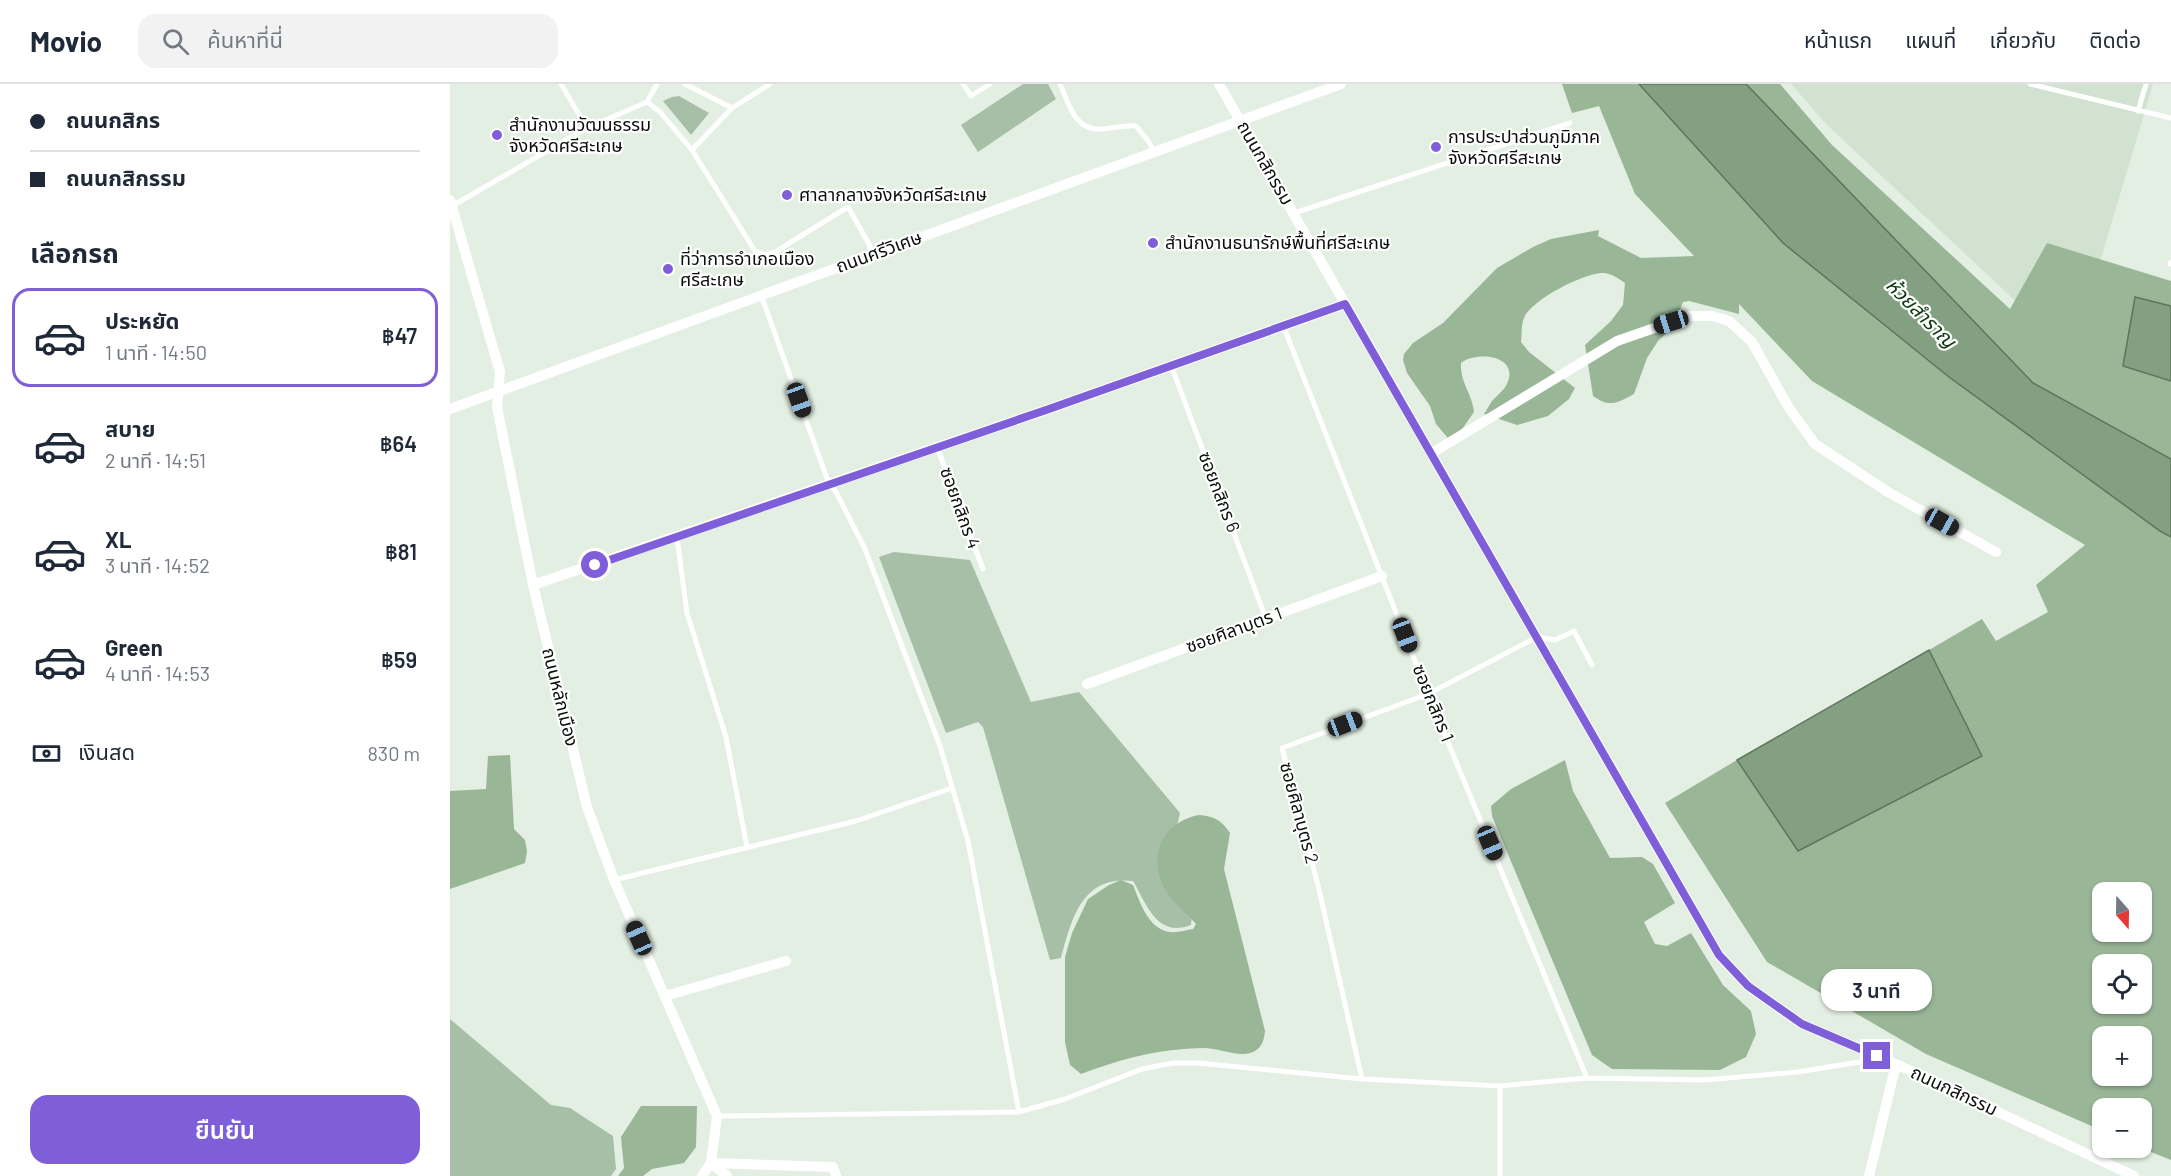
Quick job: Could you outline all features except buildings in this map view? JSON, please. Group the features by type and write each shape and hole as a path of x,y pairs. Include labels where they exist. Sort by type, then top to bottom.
{"street":[{"name":"ถนนกสิกรรม","path":"1219,84 1719,955 1748,986 1802,1024 1896,1064 2134,1176"},
{"name":"ถนนศรีวิเศษ","path":"450,409 1341,84"},
{"name":"ถนนหลักเมือง","path":"451,203 500,372 497,407 533,585 587,807 614,880 717,1116"},
{"path":"533,585 677,538 1345,304"},
{"path":"1432,453 1617,341 1689,316 1712,316 1729,321 1752,342 1789,408 1815,444 1888,492 1996,552"},
{"name":"ซอยศิลาบุตร 1","path":"1087,684 1382,576"},
{"path":"665,996 786,961"},
{"path":"1869,1176 1896,1064"},
{"path":"702,1176 711,1163 717,1116"},
{"path":"711,1163 727,1176"},
{"path":"711,1163 833,1167 836,1176"}],"lane":[{"path":"561,84 587,128"},
{"path":"451,203 587,128 647,102 657,84"},
{"path":"685,84 732,108"},
{"path":"692,150 732,108 770,84"},
{"path":"963,84 971,96 990,84"},
{"path":"1060,84 1077,122 1100,130 1125,125 1136,126 1154,152"},
{"path":"2030,84 2171,118"},
{"path":"2138,111 2146,84"},
{"path":"647,102 660,112 692,150 754,251 765,255 775,252 848,207 869,244 872,255"},
{"path":"1294,213 1570,123"},
{"path":"761,295 829,484 836,492 865,549 940,746 968,842 1019,1112"},
{"name":"ซอยกสิกร 1","path":"1283,325 1428,694 1587,1078"},
{"name":"ซอยกสิกร 6","path":"1171,365 1266,619"},
{"name":"ซอยกสิกร 4","path":"937,447 983,569"},
{"path":"677,538 687,613 726,737 747,848"},
{"path":"1537,637 1555,640 1574,631 1592,665"},
{"name":"ซอยศิลาบุตร 2","path":"1362,1079 1318,885 1282,748 1428,694 1537,637"},
{"path":"614,880 855,821 952,788"},
{"path":"717,1116 1019,1112 1065,1099 1142,1068 1173,1064 1198,1063 1362,1079 1500,1086 1587,1078 1704,1080 1798,1072 1859,1062 1896,1064"},
{"path":"1500,1086 1500,1176"}],"shaded area":[{"path":"1023,84 1048,84 1056,99 978,152 961,125"},
{"path":"1562,84 1639,84 1783,243 1949,377 2171,537 2171,1160 2152,1152 2152,1098 2092,1098 2092,1126 1926,1054 1767,962 1665,803 1737,760 1798,851 1982,755 1929,650 1982,619 1996,641 2048,612 2036,585 2085,545 1812,381 1739,304 1739,314 1689,301 1683,302 1673,327 1658,341 1647,358 1634,394 1623,400 1609,403 1593,396 1585,345 1611,321 1623,305 1625,283 1615,276 1604,273 1584,277 1560,288 1529,311 1523,321 1521,342 1529,352 1575,388 1569,399 1548,416 1517,425 1484,414 1506,386 1509,378 1509,370 1499,360 1492,357 1475,357 1461,363 1462,376 1474,412 1460,432 1448,438 1436,424 1430,406 1407,373 1403,360 1404,354 1413,343 1443,323 1497,268 1551,239 1599,230 1598,236 1641,258 1694,256 1635,194 1599,106 1572,113"},
{"path":"1746,84 1780,84 1832,145 2010,309 2047,243 2171,281 2171,306 2135,297 2123,366 2171,381 2171,459 2033,383"},
{"path":"1791,84 2153,84 2082,322 2020,305 1827,125"},
{"path":"679,96 709,113 691,135 663,101"},
{"path":"894,552 970,560 1031,702 1079,692 1180,813 1167,870 1192,914 1191,925 1179,928 1161,923 1154,917 1133,881 1116,881 1102,885 1082,902 1075,914 1061,958 1050,960 983,727 978,722 946,733 879,557"},
{"path":"510,755 514,829 525,840 527,851 525,863 450,889 450,791 486,789 488,756"},
{"path":"1565,760 1573,791 1610,858 1642,857 1653,864 1675,903 1644,922 1655,944 1667,946 1691,933 1723,985 1751,1011 1756,1034 1746,1057 1720,1070 1612,1069 1592,1055 1492,816 1491,806 1511,789"},
{"path":"1199,815 1217,820 1230,833 1224,869 1265,1031 1263,1042 1255,1051 1244,1054 1210,1048 1156,1052 1112,1063 1081,1074 1070,1065 1065,1042 1065,957 1072,933 1088,899 1121,880 1133,885 1146,914 1156,926 1170,932 1193,929 1196,924 1165,889 1160,877 1158,853 1167,833 1186,819"},
{"path":"450,1019 551,1105 570,1108 613,1136 616,1169 611,1176 450,1176"},
{"path":"641,1106 697,1106 696,1147 684,1163 652,1169 643,1176 618,1176 624,1168 621,1137"}],"water":[{"name":"ห้วยสำราญ","path":"1639,84 1746,84 2033,383 2171,459 2171,537 1949,377 1783,243"},
{"path":"2135,297 2171,306 2171,381 2123,366"},
{"path":"1929,650 1982,756 1798,851 1737,760"}],"place":[{"name":"สำนักงานวัฒนธรรม จังหวัดศรีสะเกษ","path":"497,135"},
{"name":"การประปาส่วนภูมิภาค จังหวัดศรีสะเกษ","path":"1436,147"},
{"name":"ศาลากลางจังหวัดศรีสะเกษ","path":"787,195"},
{"name":"สำนักงานธนารักษ์พื้นที่ศรีสะเกษ","path":"1153,243"},
{"name":"ที่ว่าการอำเภอเมือง ศรีสะเกษ","path":"668,269"}],"route":[{"path":"595,565 1049,409 1345,304 1719,955 1748,986 1802,1024 1877,1056"}]}
